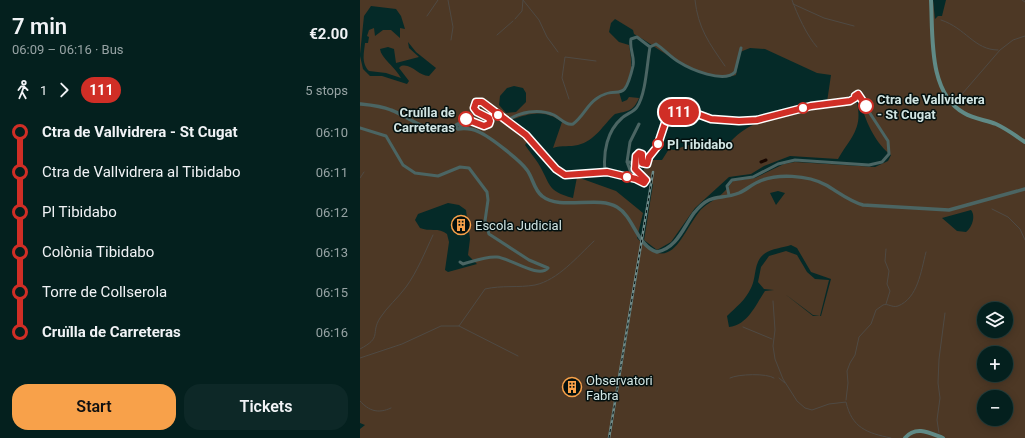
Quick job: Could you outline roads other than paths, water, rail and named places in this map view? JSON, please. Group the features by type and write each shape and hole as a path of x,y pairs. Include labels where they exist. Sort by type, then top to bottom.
{"main road":[{"path":"931,0 936,73 944,94 954,106 964,113 1000,126 1025,142"},
{"path":"906,438 912,432 920,430 943,438"},
{"path":"906,438 918,432 938,438"}],"street":[{"path":"506,121 527,112 535,111 552,114 568,124 574,124 595,99 609,94 622,92 626,89 634,59 630,46 631,39 636,37 650,47"},
{"path":"650,47 654,44 658,45 679,62 706,74 725,77 735,72 741,48"},
{"path":"606,172 605,149 610,134 622,117 637,108 642,95 650,47"},
{"path":"635,169 637,154 640,153 643,155 642,163 645,165 647,164 649,157 659,141 666,121 672,115 680,112 692,112 711,119 739,121 757,120 811,106 850,101 855,98 858,100 860,98 889,143 889,154 882,162 869,165 802,159 788,161 752,177 731,180 727,188 730,195"},
{"path":"360,104 388,109 426,128 442,130 458,125 466,119 484,126 490,123 489,118 474,109 475,104 479,101 526,135 563,174 572,176 606,172 633,178 643,183 646,182 630,162 627,162"},
{"path":"633,178 627,162 630,142 639,124"},
{"path":"458,125 460,129 476,130 488,136 526,168 539,193 544,198 572,203 605,202 617,207 643,242 656,252 664,250 674,243 695,212 706,202 716,196 730,195 744,191 763,180 797,176 823,183 853,202 863,205 944,210 962,208 1025,189"},
{"path":"360,128 378,132 388,138 403,165 415,173 436,176 460,167 469,168 487,192 488,200 485,221 489,234 529,260 548,268 543,271 533,270 498,257 463,264 460,262"}],"waterway":[{"path":"427,16 438,0"},
{"path":"448,0 453,27 451,40"},
{"path":"523,0 539,20 547,37 558,52"},
{"path":"515,19 522,11 523,0"},
{"path":"695,0 696,10 705,35 725,66"},
{"path":"792,0 803,25 817,47"},
{"path":"793,4 824,18 854,26"},
{"path":"941,20 957,28 976,43 990,49 998,50"},
{"path":"497,35 513,21"},
{"path":"956,101 1000,50 1013,40 1025,36"},
{"path":"569,99 562,78 565,57 596,61"},
{"path":"761,162 766,160"},
{"path":"360,178 364,172"},
{"path":"992,209 1008,217 1020,229 1025,240"},
{"path":"360,349 374,338 377,323 410,281 421,262 433,235"},
{"path":"360,358 402,344 441,326 459,326 485,289 529,286 543,282 552,278 567,267 594,241"},
{"path":"886,249 885,261 889,271 887,284 890,291 886,304"},
{"path":"846,400 848,383 847,371 855,355 859,337 871,324 876,310 883,305 898,306 910,297 918,283 926,252"},
{"path":"773,301 775,330 773,346 775,359 783,379 797,401 805,408 812,410 829,404 846,402 852,418 862,428 875,434 891,438"},
{"path":"939,433 937,420 940,398 938,383 939,359 945,313"},
{"path":"459,326 518,356"},
{"path":"743,327 772,339"},
{"path":"730,378 752,375 765,375 774,378"},
{"path":"779,378 785,383"},
{"path":"360,401 370,409 378,411 391,408"}],"railway":[{"path":"609,438 653,172"}],"place":[{"name":"Ctra de Vallvidrera - St Cugat","path":"866,106"},
{"name":"Cruïlla de Carreteras","path":"466,119"},
{"name":"Pl Tibidabo","path":"658,144"},
{"name":"Escola Judicial","path":"461,225"},
{"name":"Observatori Fabra","path":"572,387"}]}
